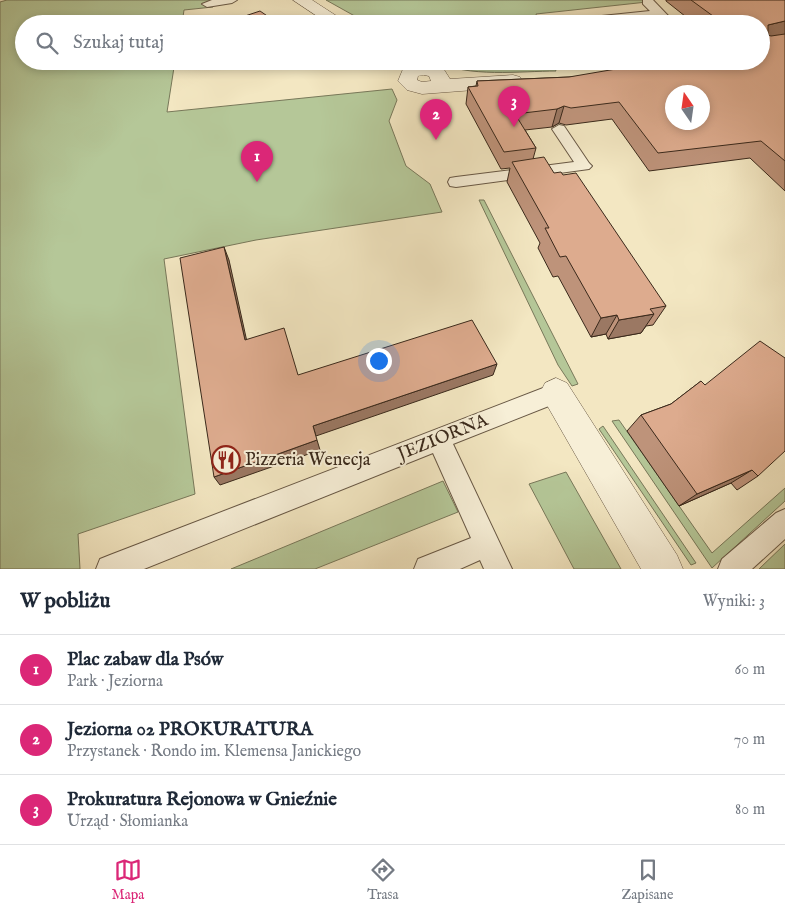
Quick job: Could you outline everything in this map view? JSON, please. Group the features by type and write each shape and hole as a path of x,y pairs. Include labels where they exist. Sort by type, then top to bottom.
{"street":[{"path":"301,0 326,15"},
{"path":"408,70 406,78 409,84 418,88 437,80 490,82 528,80"},
{"path":"623,71 629,70"},
{"name":"JEZIORNA","path":"556,393 663,569"}],"lane":[{"path":"207,4 232,0"},
{"path":"648,0 647,2 662,15"},
{"path":"632,15 658,12"},
{"path":"456,182 584,166 560,129"},
{"name":"JEZIORNA","path":"110,569 556,393"},
{"path":"439,439 498,569"},
{"path":"732,569 785,522"},
{"path":"428,569 487,544"}],"green space":[{"path":"7,0 213,0 213,7 184,10 183,15 15,15 15,70 174,70 167,112 392,89 397,100 389,121 406,166 430,184 442,212 256,240 164,259 195,494 78,534 80,569 0,569 0,2"},
{"path":"326,0 648,0 647,2 536,15 353,15"},
{"path":"463,70 556,71 511,72"},
{"path":"479,200 484,200 578,384 572,386 558,365"},
{"path":"619,420 712,553 785,488 785,501 712,568 612,421"},
{"path":"603,426 696,563 691,565 599,429"},
{"path":"566,472 621,569 574,569 529,484"},
{"path":"443,481 458,512 315,569 231,569"},
{"path":"785,544 785,569 759,569"}],"building":[{"path":"691,0 785,0 785,21 770,25 770,15 712,15"},
{"path":"260,11 266,15 248,15"},
{"path":"785,34 785,161 761,141 658,153 619,102 571,108 564,106 557,109 515,114 536,148 504,152 468,87 478,86 477,81 569,77 610,70 770,70 770,36"},
{"path":"544,157 554,173 561,172 563,175 576,173 666,306 650,309 654,314 619,320 617,315 601,318 566,256 560,257 545,228 549,228 512,162"},
{"path":"224,247 245,340 284,328 298,375 472,320 497,364 313,426 317,440 214,477 180,258"},
{"path":"760,341 785,358 785,451 758,476 752,470 697,494 641,415 671,404 701,381 705,385"}],"place":[{"name":"Prokuratura Rejonowa w Gnieźnie","path":"514,127"},
{"name":"Jeziorna 02 PROKURATURA","path":"436,140"},
{"name":"Plac zabaw dla Psów","path":"257,182"},
{"name":"Pizzeria Wenecja","path":"226,460"}]}
